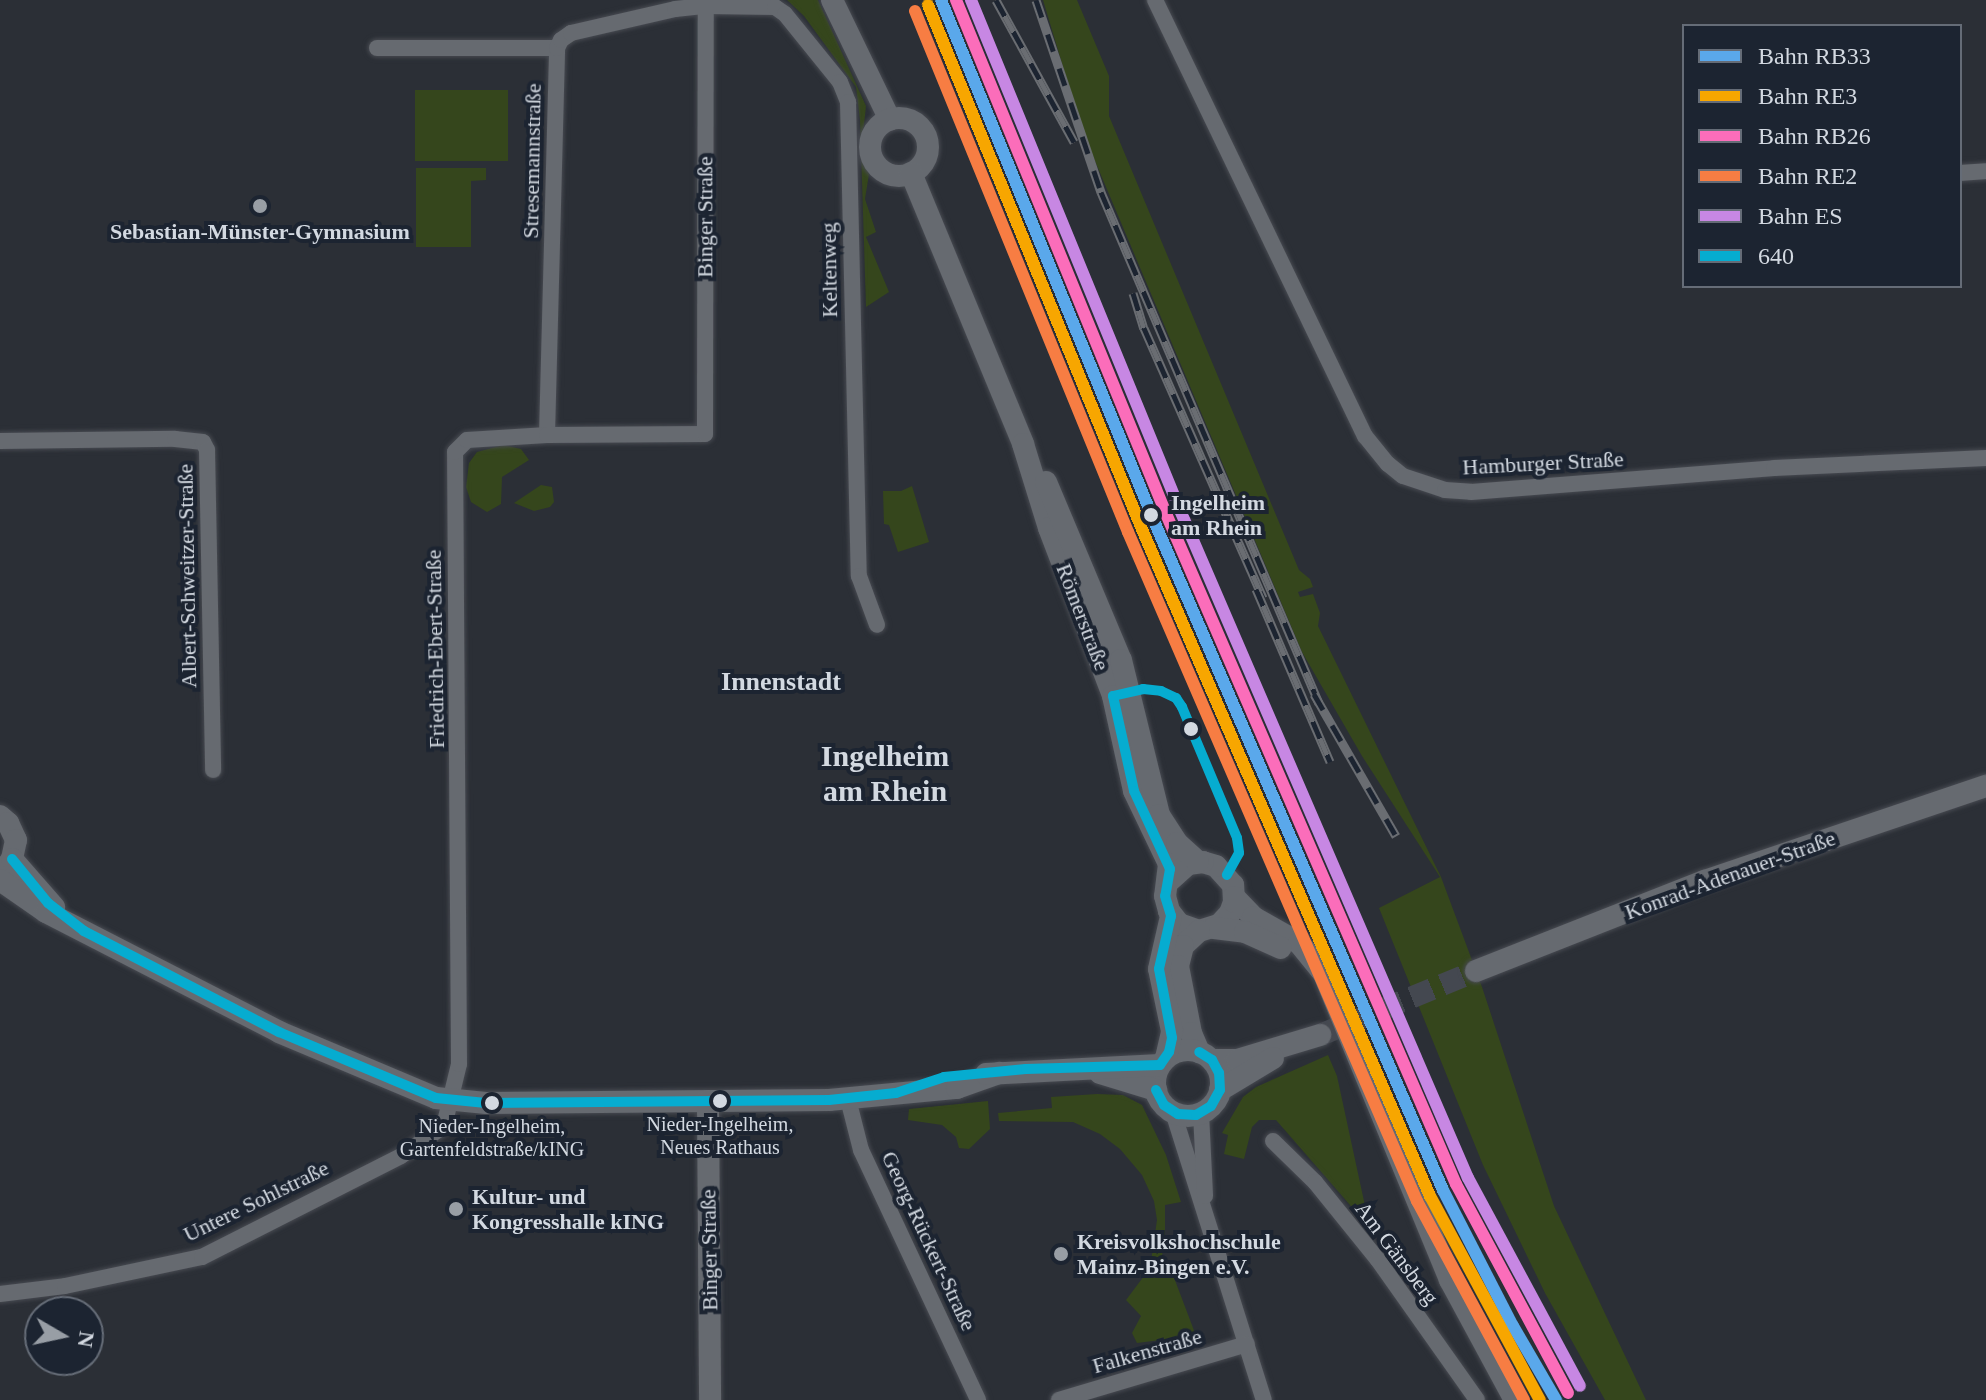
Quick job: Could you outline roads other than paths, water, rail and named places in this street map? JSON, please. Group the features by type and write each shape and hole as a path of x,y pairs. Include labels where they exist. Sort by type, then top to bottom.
{"main road":[{"path":"832,0 890,120"},
{"path":"890,120 914,123 925,135 924,161 911,173 893,176 872,159 871,140 881,124 890,120"},
{"name":"Römerstraße","path":"911,173 1023,444 1049,528 1117,707 1134,791 1169,864 1165,896 1171,916 1159,969 1172,1031 1163,1062"},
{"name":"Römerstraße","path":"1023,444 1066,522 1106,619 1130,690 1159,815 1177,843 1198,862 1212,864 1224,871 1233,885 1234,897 1253,917 1309,951 1329,987 1450,1280 1515,1400"},
{"name":"Konrad-Adenauer-Straße","path":"1476,971 1705,881 1986,786"},
{"path":"0,816 16,840 6,866 69,922"},
{"path":"1169,881 1183,866 1198,862"},
{"path":"0,880 46,912 279,1032 420,1093 451,1101 848,1099 957,1088 999,1073 1163,1062 1182,1050 1237,1060 1311,1039 1220,1090 1211,1106 1190,1116 1173,1112 1164,1105 1156,1090 1163,1062"},
{"path":"1220,1090 1219,1073 1191,1033 1178,966 1183,946 1230,913 1234,897"},
{"path":"1171,916 1183,927 1254,935 1297,956 1314,969 1329,987"},
{"path":"1080,1068 1156,1090"},
{"name":"Binger Straße","path":"708,1101 710,1400"}],"street":[{"name":"Hamburger Straße","path":"1155,0 1365,436 1388,464 1403,476 1445,490 1471,492 1774,468 1986,458"},
{"path":"377,48 557,48 571,33 706,3"},
{"name":"Binger Straße","path":"705,434 706,3"},
{"name":"Keltenweg","path":"706,3 775,7 785,14 846,92 859,576 877,625"},
{"name":"Stresemannstraße","path":"547,435 557,48"},
{"path":"1962,173 1986,171"},
{"name":"Friedrich-Ebert-Straße","path":"451,1101 459,1064 455,452 467,440 547,435 705,434"},
{"name":"Albert-Schweitzer-Straße","path":"0,441 175,439 203,442 207,450 213,770"},
{"name":"Georg-Rückert-Straße","path":"848,1099 861,1150 978,1400"},
{"name":"Untere Sohlstraße","path":"0,1294 65,1286 202,1257 436,1134 444,1126 451,1101"},
{"path":"1173,1112 1264,1400"},
{"path":"1201,1113 1200,1146 1208,1230"},
{"name":"Am Gänsberg","path":"1273,1141 1315,1182 1378,1260 1477,1400"},
{"name":"Falkenstraße","path":"1059,1400 1247,1344"}],"tunnel":[{"path":"1320,1035 1476,971"}],"railway":[{"path":"996,0 1074,142"},
{"path":"1036,0 1101,192 1319,703"},
{"path":"1133,293 1144,328 1263,598"},
{"path":"1256,589 1330,762"},
{"path":"1314,694 1396,836"}],"rail line":[{"name":"RB33","path":"941,0 1154,521 1443,1190 1513,1326 1556,1400"},
{"name":"RB26","path":"956,0 1167,516 1456,1184 1568,1393"},
{"name":"ES","path":"971,0 1180,510 1468,1178 1580,1386"},
{"name":"RE3","path":"928,5 1141,527 1430,1196 1540,1400"},
{"name":"RE2","path":"915,11 1128,532 1417,1201 1524,1400"}],"place":[{"name":"Sebastian-Münster-Gymnasium","path":"260,206"},
{"name":"Ingelheim am Rhein","path":"1151,515"},
{"name":"Nieder-Ingelheim, Neues Rathaus","path":"720,1101"},
{"name":"Nieder-Ingelheim, Gartenfeldstraße/kING","path":"492,1103"},
{"name":"Kultur- und Kongresshalle kING","path":"456,1209"},
{"name":"Kreisvolkshochschule Mainz-Bingen e.V.","path":"1061,1254"}],"district":[{"name":"Innenstadt","path":"781,682"},
{"name":"Ingelheim am Rhein","path":"885,773"}]}
